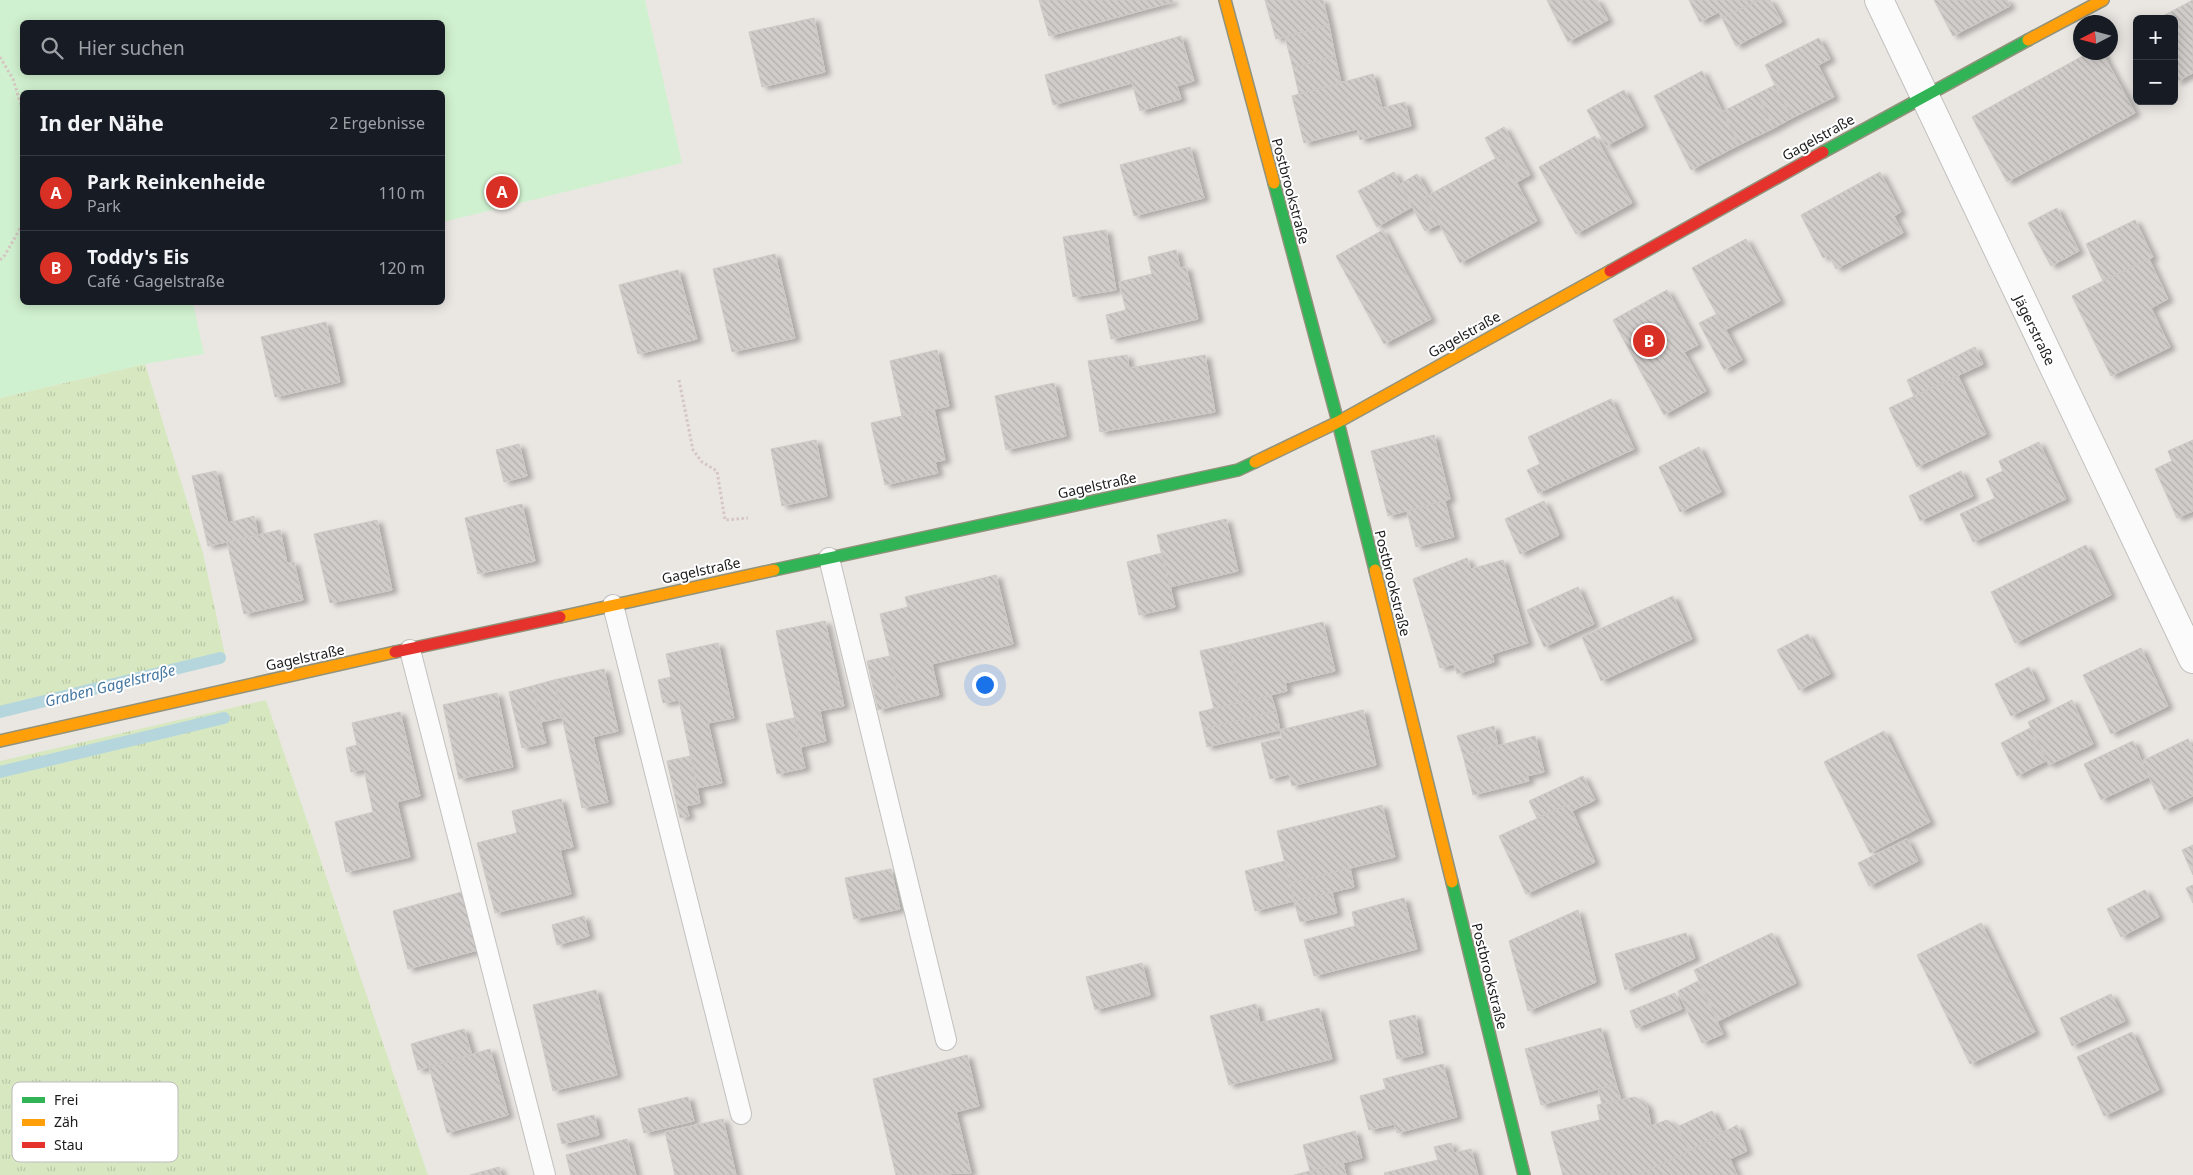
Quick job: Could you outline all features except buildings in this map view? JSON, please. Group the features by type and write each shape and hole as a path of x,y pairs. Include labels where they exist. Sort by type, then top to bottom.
{"street":[{"name":"Postbrookstraße","path":"1225,0 1338,422 1524,1175"},
{"name":"Jägerstraße","path":"1879,0 1923,96 2193,659"},
{"name":"Gagelstraße","path":"0,741 613,605 1238,470 1338,422 1923,96 2103,0"}],"lane":[{"path":"830,558 946,1040"},
{"path":"613,605 741,1114"},
{"path":"410,650 545,1175"}],"path":[{"path":"0,57 13,79 20,102"},
{"path":"0,260 20,229"},
{"path":"678,380 693,450 702,462 717,471 725,520 748,518"}],"green space":[{"path":"0,0 645,0 682,163 445,222 445,90 20,90 20,305 193,305 204,354 145,364 0,398"},
{"path":"145,364 203,553 225,655 0,709 0,398"},
{"path":"266,700 428,1175 0,1175 0,761"}],"waterway":[{"name":"Graben Gagelstraße","path":"0,712 220,658"},
{"path":"0,772 224,718"}],"traffic: fast":[{"path":"1823,152 2028,40"},
{"path":"1274,183 1338,422 1375,570"},
{"path":"774,570 1238,470 1255,462"},
{"path":"1452,882 1524,1175"}],"traffic: slow":[{"path":"1225,0 1274,183"},
{"path":"2028,40 2103,0"},
{"path":"1255,462 1338,422 1610,271"},
{"path":"560,617 774,570"},
{"path":"1375,570 1452,882"},
{"path":"0,741 395,652"}],"traffic: jam":[{"path":"1610,271 1823,152"},
{"path":"395,652 560,617"}],"place":[{"name":"Park Reinkenheide","path":"502,192"},
{"name":"Toddy's Eis","path":"1649,341"}]}
